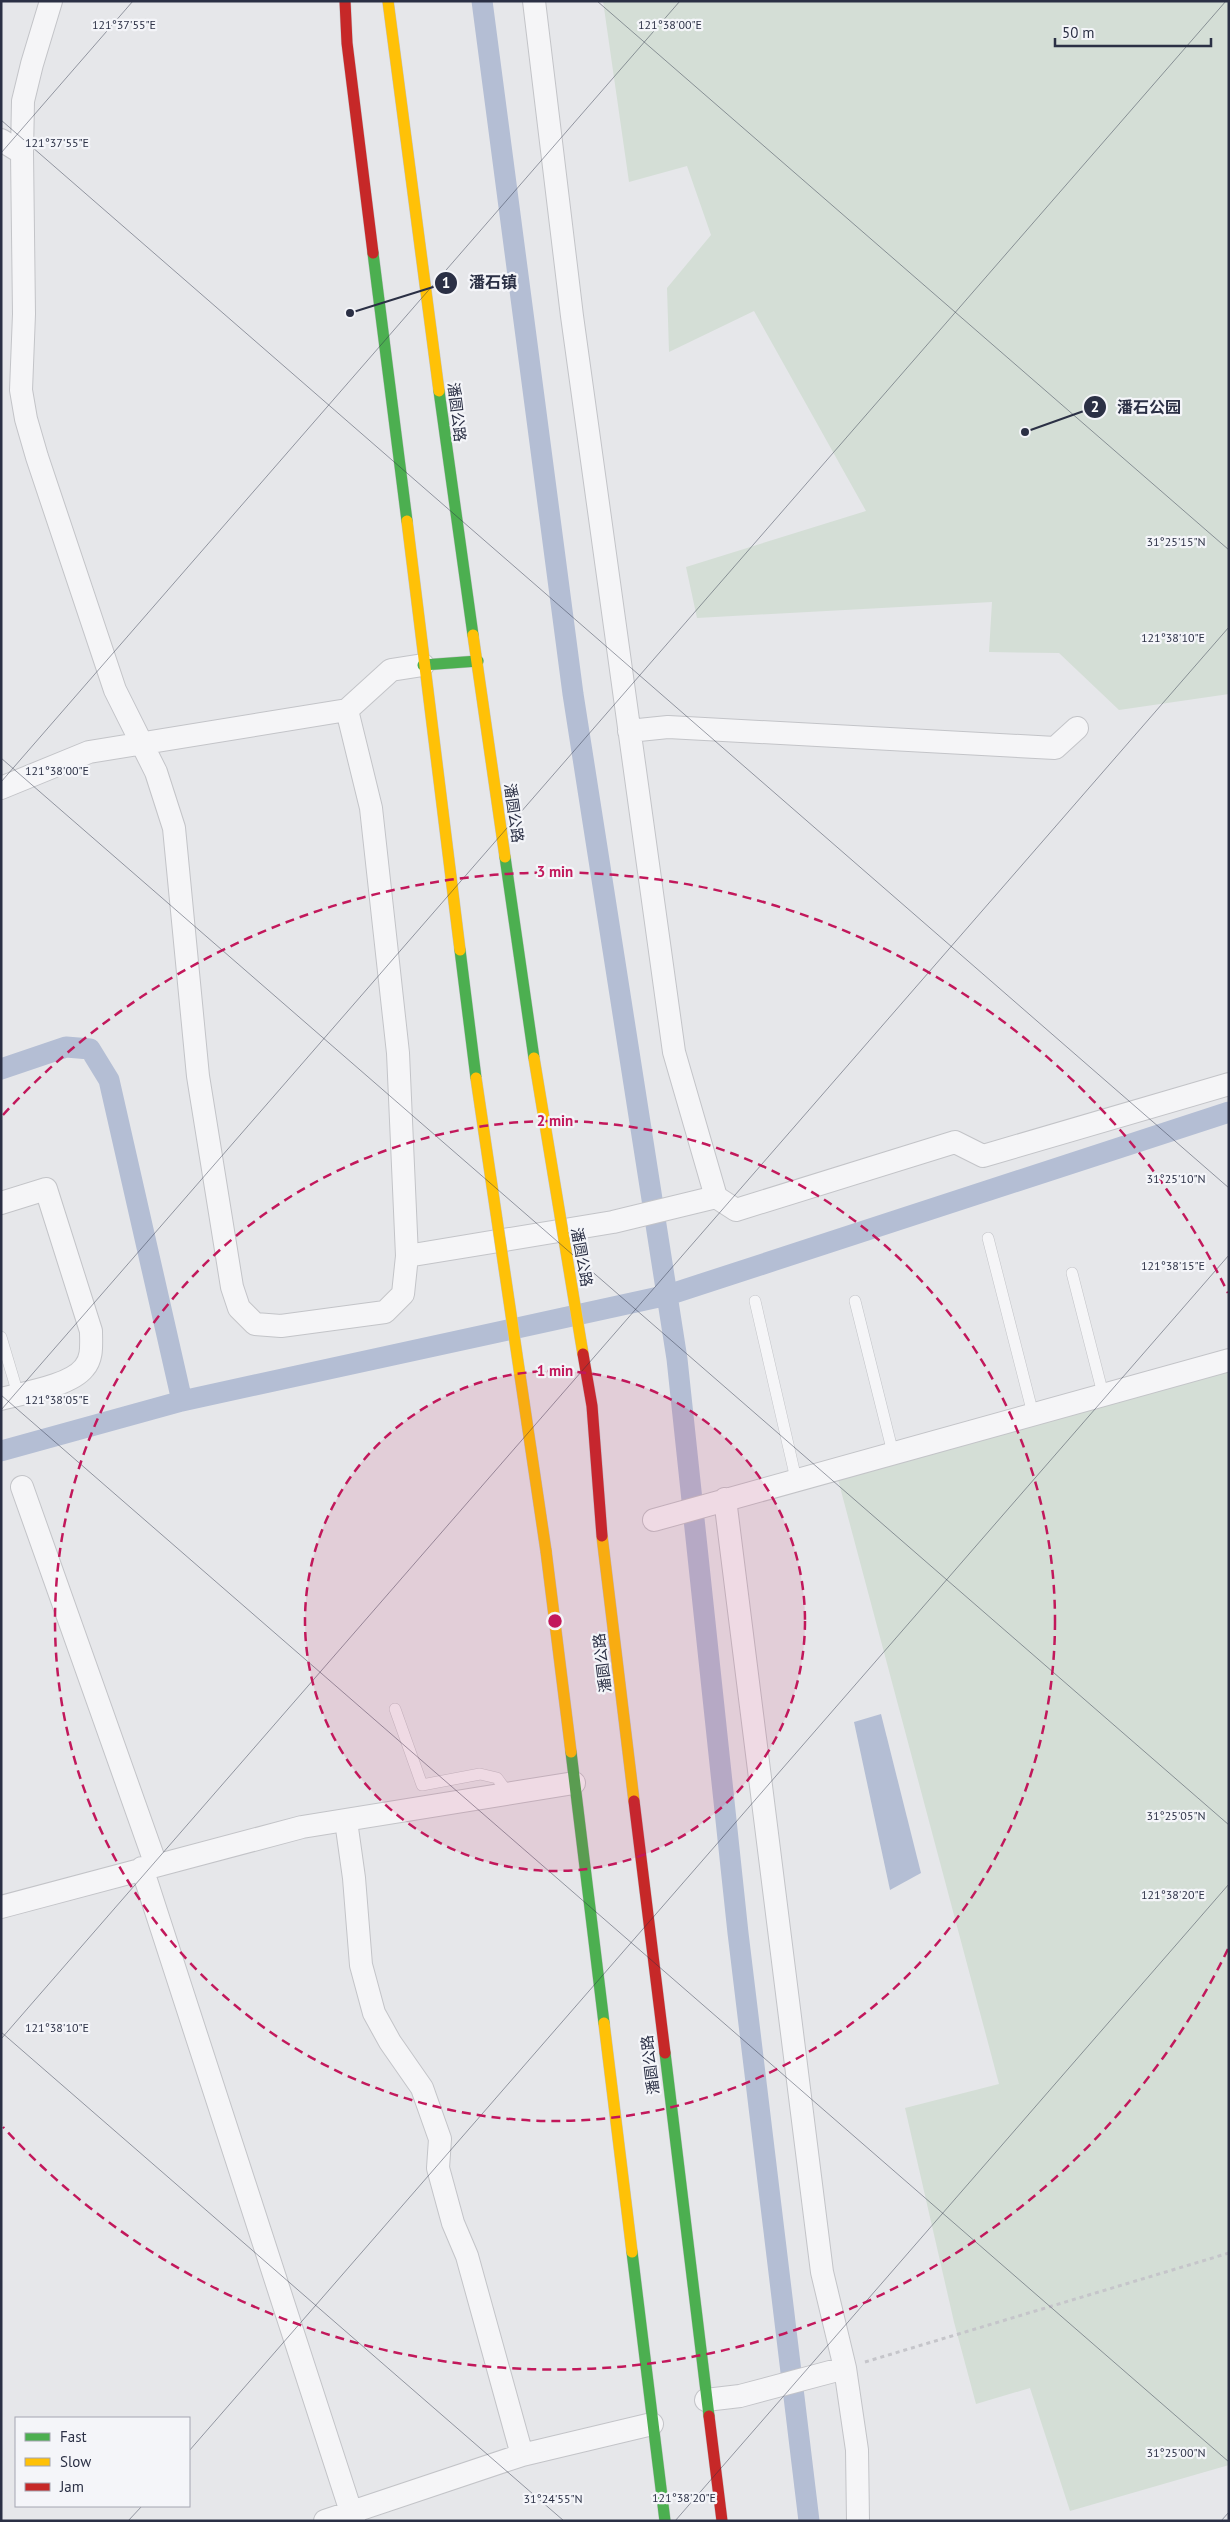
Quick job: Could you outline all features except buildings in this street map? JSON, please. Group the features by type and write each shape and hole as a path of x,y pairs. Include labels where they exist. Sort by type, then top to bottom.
{"main road":[{"path":"345,1 347,43 423,665 476,1078 546,1551 665,2521"},
{"name":"潘圆公路","path":"388,1 447,453 534,1058 592,1406 602,1536 722,2521"},
{"path":"423,665 478,661"}],"street":[{"path":"51,1 23,101 24,314 21,390 26,419 115,690 143,742 156,772 174,828 198,1076 232,1286 239,1308 255,1324 281,1326 385,1312 403,1294 407,1256 398,1054 372,818 347,710"},
{"path":"534,1 572,316 674,1052 708,1199"},
{"path":"1,140 22,153"},
{"path":"1,788 89,752 347,710 391,670 423,665"},
{"path":"629,731 668,727 1055,748 1077,728"},
{"path":"407,1256 613,1222 708,1199 736,1210 955,1142 984,1156 1229,1084"},
{"path":"1,1203 46,1189 91,1331 92,1351 84,1368 66,1381 10,1397"},
{"path":"654,1520 1229,1360"},
{"path":"22,1487 149,1867 353,2516"},
{"path":"719,1501 822,2272 857,2450 858,2521"},
{"path":"1,1907 302,1827 574,1783"},
{"path":"346,1821 354,1878 361,1964 374,2012 390,2042 422,2088 440,2139 438,2168 453,2224 468,2256 522,2456"},
{"path":"706,2400 740,2396 841,2369"},
{"path":"325,2521 353,2516 522,2456 652,2424"}],"lane":[{"path":"988,1238 1033,1414"},
{"path":"1072,1273 1103,1394"},
{"path":"755,1301 796,1480"},
{"path":"855,1301 893,1453"},
{"path":"1,1337 10,1397"},
{"path":"394,1709 422,1785 480,1774 497,1778 508,1793"}],"path":[{"path":"841,2369 1229,2253"}],"shaded area":[{"path":"603,1 1229,1 1229,694 1119,710 1059,653 989,652 992,602 697,618 686,567 866,511 754,311 669,352 667,288 711,235 687,166 629,182"},
{"path":"1229,1363 1229,2465 1070,2511 1030,2388 976,2404 954,2322 905,2108 999,2084 836,1472"}],"water":[{"path":"881,1714 921,1873 890,1890 854,1722"}],"waterway":[{"path":"482,1 573,694 677,1359 738,1933 809,2521"},
{"path":"1,1069 66,1047 90,1049 109,1080 182,1401"},
{"path":"1,1451 182,1401 668,1295 1229,1112"}],"traffic: fast":[{"path":"373,253 407,521"},
{"path":"439,391 473,635"},
{"path":"423,665 478,661"},
{"path":"505,857 534,1058"},
{"path":"460,950 476,1078"},
{"path":"571,1752 604,2023"},
{"path":"665,2053 709,2416"},
{"path":"632,2252 665,2521"}],"traffic: slow":[{"path":"388,1 439,391"},
{"path":"407,521 460,950"},
{"path":"473,635 505,857"},
{"path":"534,1058 583,1354"},
{"path":"476,1078 546,1551"},
{"path":"602,1536 634,1801"},
{"path":"546,1551 571,1752"},
{"path":"604,2023 632,2252"}],"traffic: jam":[{"path":"345,1 347,43 373,253"},
{"path":"583,1354 592,1406 602,1536"},
{"path":"634,1801 665,2053"},
{"path":"709,2416 722,2521"}],"place":[{"name":"潘石镇","path":"350,313"},
{"name":"潘石公园","path":"1025,432"}]}
